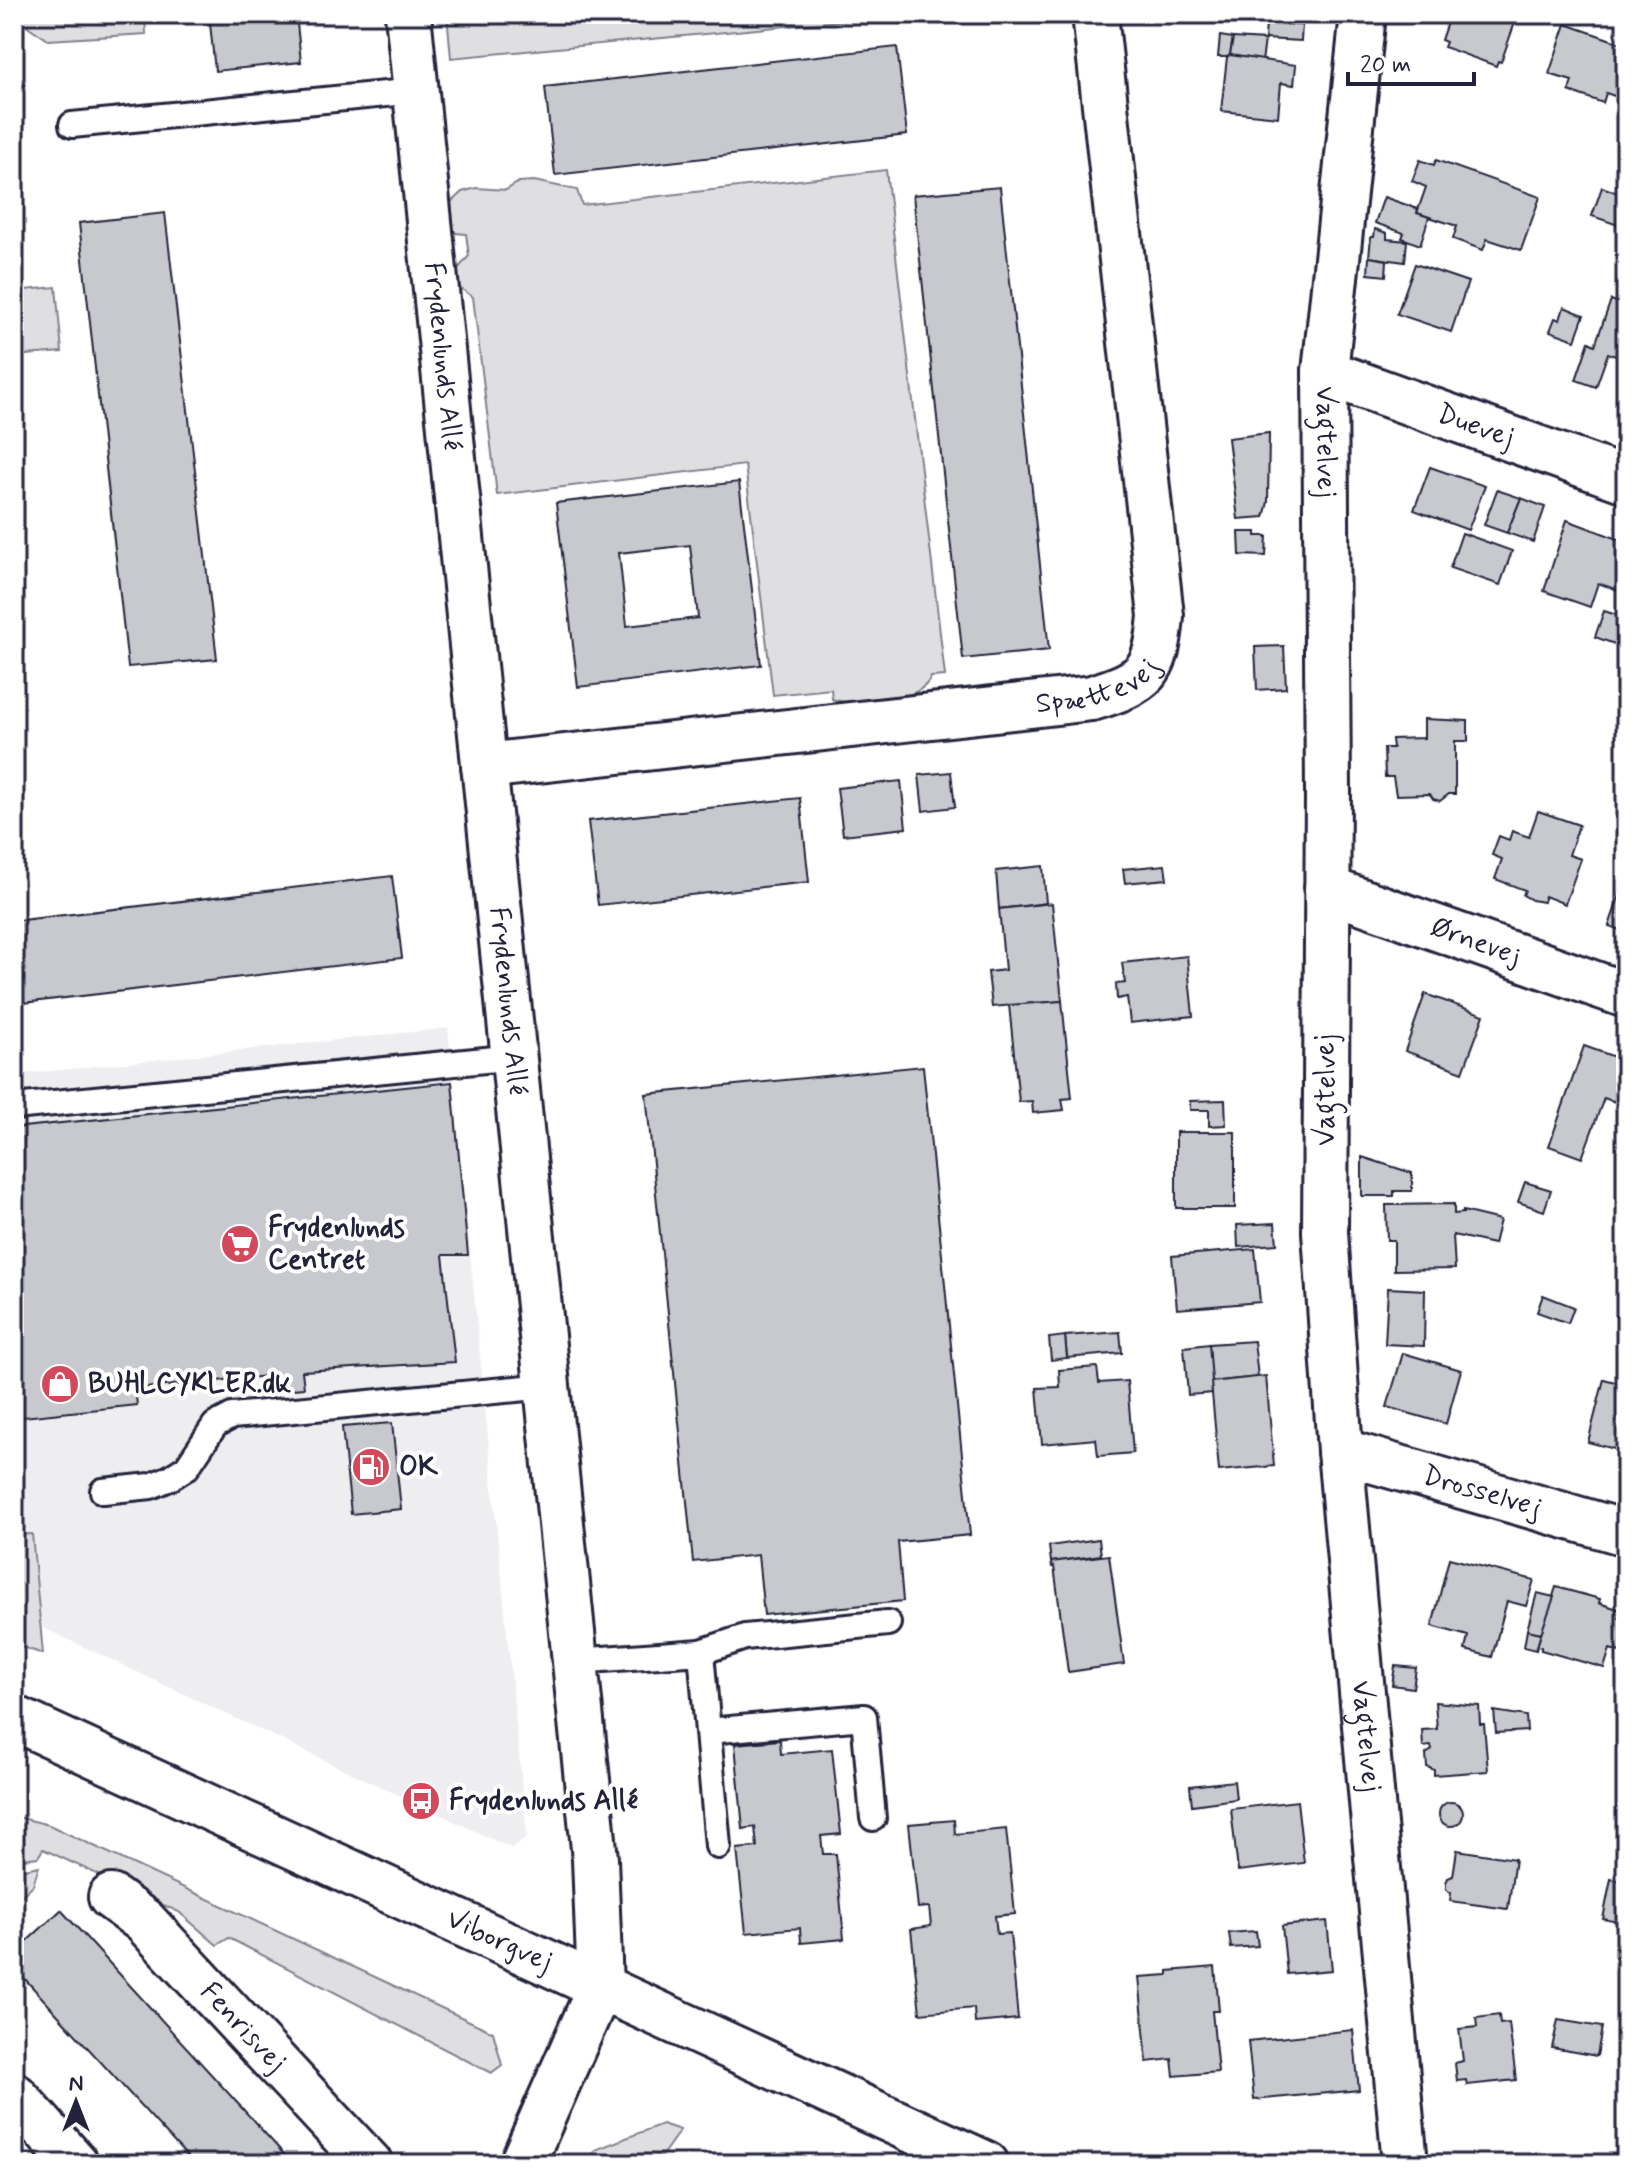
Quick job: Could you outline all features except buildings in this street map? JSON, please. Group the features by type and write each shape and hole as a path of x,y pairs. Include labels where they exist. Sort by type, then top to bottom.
{"street":[{"name":"Frydenlunds Allé","path":"408,14 595,1859 600,1987"},
{"name":"Spættevej","path":"484,766 1092,698 1124,687 1149,671 1159,644 1161,616 1095,14"},
{"name":"Vagtelvej","path":"1363,14 1325,372 1328,776 1325,1232 1340,1451 1405,2164"},
{"name":"Duevej","path":"1325,372 1626,480"},
{"name":"Ørnevej","path":"1327,889 1626,995"},
{"name":"Drosselvej","path":"1340,1451 1626,1533"},
{"name":"Viborgvej","path":"14,1718 986,2164"},
{"name":"Fenrisvej","path":"111,1897 144,1921 370,2164"},
{"path":"522,2164 600,1987"},
{"path":"14,2095 76,2164"}],"lane":[{"path":"72,125 416,91"},
{"path":"14,1107 515,1057"},
{"path":"103,1491 151,1486 170,1478 187,1467 215,1425 232,1416 547,1386"},
{"path":"575,1661 701,1652 745,1637 888,1623"},
{"path":"701,1652 718,1846"},
{"path":"708,1731 864,1717 873,1818"}],"shaded area":[{"path":"14,14 145,14 146,34 48,40 23,23 14,24"},
{"path":"447,14 871,14 872,18 451,58"},
{"path":"886,170 945,676 931,677 925,686 914,693 886,701 856,703 832,699 831,689 773,695 745,465 497,495 473,297 460,288 456,271 469,256 466,234 456,233 446,219 450,203 462,192 476,188 506,190 519,182 534,181 577,190 582,205"},
{"path":"56,287 62,352 14,356 14,291"},
{"path":"448,1028 527,1837 511,1848 14,1614 14,1075"},
{"path":"32,1534 43,1654 14,1644 14,1535"},
{"path":"14,1816 49,1825 493,2032 502,2065 491,2073 229,1938 217,1945 179,1912 43,1849 38,1857 14,1860"},
{"path":"39,1866 33,1885 14,1903 14,1871"},
{"path":"662,2124 680,2130 656,2164 585,2164 595,2150"}],"place":[{"name":"Frydenlunds Centret","path":"240,1244"},
{"name":"BUHLCYKLER.dk","path":"60,1384"},
{"name":"OK","path":"371,1467"},
{"name":"Frydenlunds Allé","path":"421,1801"}]}
